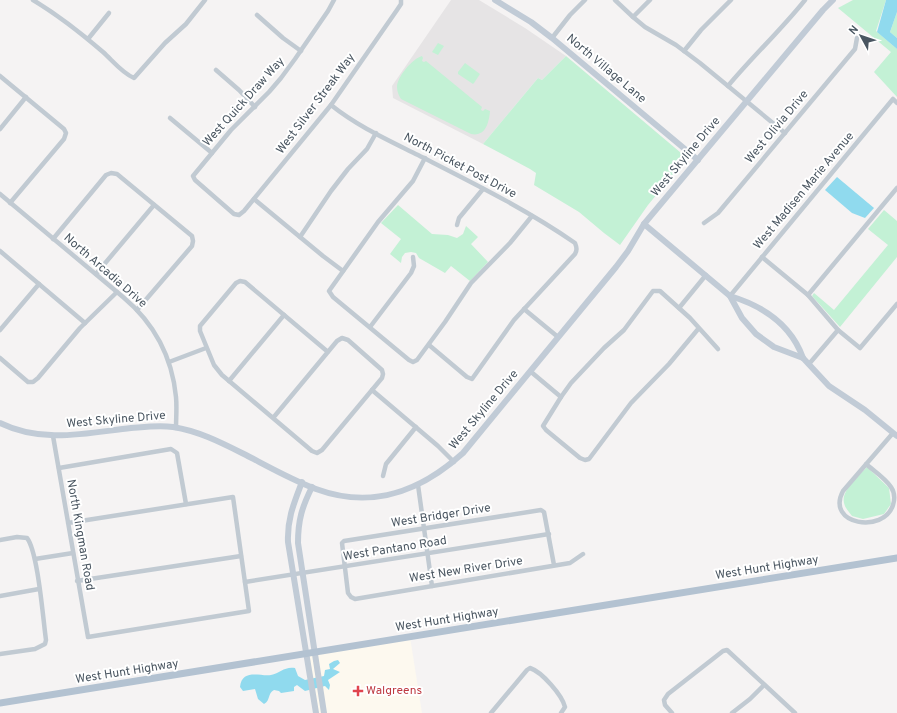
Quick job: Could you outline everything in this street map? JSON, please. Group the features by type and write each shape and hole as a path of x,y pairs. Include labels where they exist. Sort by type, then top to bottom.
{"main road":[{"name":"West Hunt Highway","path":"0,703 897,558"}],"street":[{"path":"33,0 41,2 134,78 165,42 186,24 205,0"},
{"name":"West Quick Draw Way","path":"239,214 234,214 193,176 231,130 273,88 301,51 334,0"},
{"name":"West Silver Streak Way","path":"239,214 254,199 331,105 401,4 401,0"},
{"name":"North Village Lane","path":"495,0 552,38 698,160"},
{"path":"552,38 570,15 586,0"},
{"path":"615,0 645,27 684,51 786,133"},
{"path":"633,17 650,0"},
{"path":"684,51 701,30 730,0"},
{"path":"728,86 806,0"},
{"name":"West Skyline Drive","path":"0,423 17,430 45,436 70,436 148,426 176,428 196,432 312,487 338,495 361,498 385,496 403,492 430,479 454,462 463,453 623,259 644,224 833,0"},
{"path":"88,39 109,13"},
{"path":"257,15 283,38 301,51"},
{"name":"West Olivia Drive","path":"704,223 718,213 786,133 855,49 857,38"},
{"path":"216,70 239,90 255,107"},
{"path":"0,76 64,129 66,134 64,139 10,203"},
{"path":"0,129 26,97"},
{"name":"West Madisen Marie Avenue","path":"730,296 895,101"},
{"name":"North Picket Post Drive","path":"331,105 351,121 483,189 554,228 575,243 577,247 575,254 524,308"},
{"path":"170,118 212,153"},
{"path":"300,237 331,191 348,169 367,149 376,133"},
{"path":"425,158 413,180 378,222 329,291 333,298 409,360 413,362 417,360 429,345 471,283 510,244 532,216"},
{"path":"53,239 106,175 111,173 117,174 192,236 192,246 138,310"},
{"path":"808,295 897,188"},
{"path":"457,225 459,218 483,189"},
{"name":"North Arcadia Drive","path":"0,194 96,274 138,310 147,320 159,341 173,373 177,398 176,428"},
{"path":"254,199 343,271"},
{"path":"96,274 154,205"},
{"path":"644,224 730,296 742,318 756,334 774,347 803,358"},
{"path":"0,251 85,323"},
{"path":"370,327 411,273 414,266 413,257"},
{"path":"762,257 808,295 838,330 860,348 897,304"},
{"path":"679,308 706,275"},
{"path":"273,418 328,352 337,341 342,338 348,340 382,370 382,378 322,450 317,453 312,451 222,375 214,365 206,348 200,331 200,326 236,283 240,281 245,282 328,352"},
{"path":"0,330 39,284"},
{"path":"699,328 669,364 630,404 589,458 585,460 580,458 543,426 561,396 588,364 624,330 653,291 660,291 690,318 718,349"},
{"path":"0,358 28,382 33,382 85,323 117,292"},
{"path":"730,296 753,304 774,317 794,340 803,358 829,386 865,410 895,434 866,464 843,491 840,497 841,509 844,515 849,519 861,523 878,520 890,512 895,498 890,486 866,464"},
{"path":"429,345 467,377 472,379 524,308 558,337"},
{"path":"229,381 284,315"},
{"path":"809,364 838,330"},
{"path":"169,362 206,348"},
{"path":"530,371 561,396"},
{"path":"372,390 438,446 454,462"},
{"path":"383,476 386,464 416,427"},
{"name":"North Kingman Road","path":"53,436 77,581 88,637 249,611 245,582"},
{"path":"58,468 171,450 175,451 177,453 186,504"},
{"path":"302,482 292,507 288,524 288,542 316,713"},
{"path":"418,485 432,586"},
{"path":"312,487 300,516 298,543 324,713"},
{"path":"68,523 233,497 245,582"},
{"name":"West Bridger Drive","path":"344,567 342,543 344,541 424,528 541,510 544,512 549,534"},
{"path":"549,534 554,565"},
{"name":"West Pantano Road","path":"245,582 293,576 549,534"},
{"path":"0,540 17,537 27,539 30,543 35,559 46,640 45,644 35,649 0,654"},
{"path":"35,559 73,553"},
{"name":"West New River Drive","path":"344,567 348,594 355,599 570,563 583,554"},
{"path":"77,581 241,556"},
{"path":"0,596 39,589"},
{"path":"672,713 665,705 664,700 668,694 723,651 727,650 795,713"},
{"path":"491,713 530,668 536,670 548,681 564,702 565,707 561,713"},
{"path":"732,713 750,699 764,685"}],"shaded area":[{"path":"451,0 479,0 525,28 566,56 542,80 538,78 483,144 393,98 392,86"},
{"path":"410,637 422,713 319,713 309,654"}],"green space":[{"path":"853,0 886,0 876,31 897,49 897,97 874,72 891,52 838,8"},
{"path":"897,12 897,38 890,32"},
{"path":"438,43 444,46 438,55 432,52"},
{"path":"422,56 422,61 426,61 482,107 481,110 483,111 485,109 490,111 488,124 483,131 476,134 471,134 401,99 397,89 400,78 410,64"},
{"path":"566,56 687,158 648,205 620,245 579,212 534,185 536,173 483,144 538,78 542,80"},
{"path":"465,63 480,74 473,84 458,74"},
{"path":"398,205 432,234 448,235 457,238 463,234 466,226 478,237 471,244 488,262 470,281 451,266 445,273 419,258 416,253 405,253 402,257 401,263 390,254 401,239 381,223"},
{"path":"884,210 897,221 897,257 840,327 812,296 814,293 834,310 888,245 868,229"},
{"path":"867,467 889,488 891,504 884,514 863,519 852,516 845,507 844,498 848,488"}],"water":[{"path":"886,0 897,0 897,12 890,32 897,38 897,49 877,32"},
{"path":"837,177 874,208 865,218 852,213 825,190"},
{"path":"338,660 340,663 333,669 340,672 328,680 330,685 329,690 325,686 305,691 297,685 294,687 294,691 281,693 274,690 270,693 268,701 264,704 258,699 255,689 243,691 240,687 241,681 248,675 271,675 288,668 295,668 298,676 305,680 324,676 325,670 330,669 329,664"}],"place":[{"name":"Walgreens","path":"358,691"}]}
